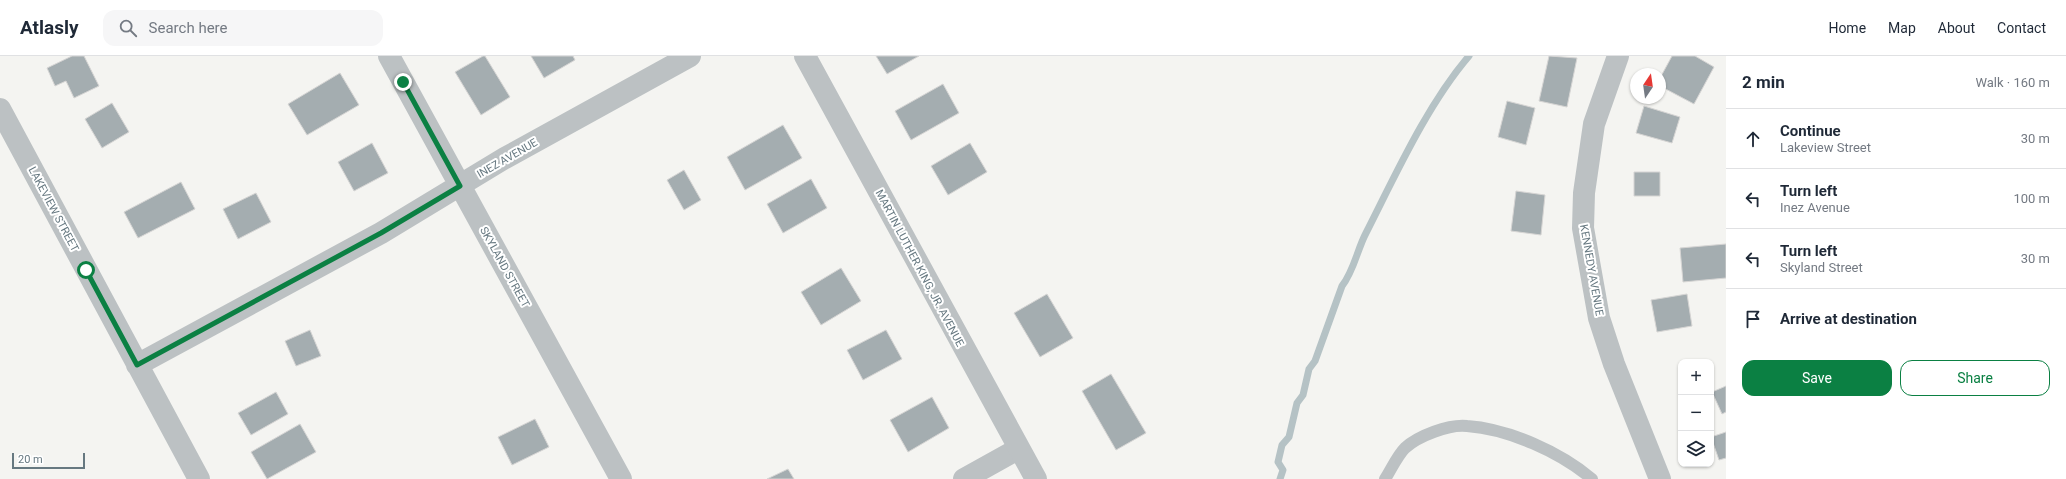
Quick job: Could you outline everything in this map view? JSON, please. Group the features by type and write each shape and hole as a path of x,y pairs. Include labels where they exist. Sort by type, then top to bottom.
{"street":[{"name":"SKYLAND STREET","path":"389,56 621,479"},
{"name":"INEZ AVENUE","path":"137,365 381,233 505,158 690,56"},
{"name":"MARTIN LUTHER KING, JR. AVENUE","path":"805,56 1018,449 1036,479"},
{"name":"KENNEDY AVENUE","path":"1618,56 1594,124 1584,193 1583,228 1600,318 1614,364 1660,479"},
{"name":"LAKEVIEW STREET","path":"0,109 199,479"},
{"path":"964,479 1018,449"}],"lane":[{"path":"1385,479 1404,449 1431,432 1466,426 1503,432 1537,446 1579,468 1592,479"}],"building":[{"path":"72,56 84,56 99,86 74,98 66,81 55,86 47,68"},
{"path":"485,56 510,97 481,115 455,72"},
{"path":"531,56 573,56 575,60 544,78"},
{"path":"876,56 919,56 887,74"},
{"path":"1549,56 1577,58 1567,107 1539,101"},
{"path":"1672,56 1695,56 1714,67 1694,104 1666,89 1665,68"},
{"path":"340,73 359,105 307,135 288,104"},
{"path":"943,84 959,113 911,140 895,111"},
{"path":"1507,101 1535,108 1526,145 1498,137"},
{"path":"112,103 129,132 102,148 85,119"},
{"path":"1644,106 1680,117 1672,143 1636,133"},
{"path":"783,125 802,158 745,190 727,157"},
{"path":"372,143 388,173 354,191 338,162"},
{"path":"970,143 987,172 948,195 931,166"},
{"path":"684,170 701,200 684,210 667,180"},
{"path":"1634,172 1660,172 1660,196 1634,196"},
{"path":"811,179 827,208 783,233 767,204"},
{"path":"181,182 195,209 138,238 124,212"},
{"path":"1516,191 1545,195 1541,235 1511,231"},
{"path":"256,193 271,222 238,239 223,209"},
{"path":"1726,244 1726,278 1683,282 1680,248"},
{"path":"841,268 861,301 821,325 801,292"},
{"path":"1047,294 1073,338 1040,357 1014,313"},
{"path":"1687,294 1692,326 1657,332 1651,300"},
{"path":"310,330 321,356 296,366 285,341"},
{"path":"886,330 902,359 863,380 847,350"},
{"path":"1111,374 1146,433 1116,450 1082,391"},
{"path":"1726,386 1726,412 1722,414 1714,396 1714,391"},
{"path":"276,392 288,414 251,435 238,413"},
{"path":"932,397 949,428 908,452 890,420"},
{"path":"535,419 549,447 512,465 498,437"},
{"path":"300,424 316,452 267,479 251,452"},
{"path":"1726,432 1726,458 1719,460 1714,446 1714,436"},
{"path":"788,469 794,479 767,479"}],"waterway":[{"path":"1280,479 1283,470 1278,462 1282,445 1289,437 1297,403 1303,395 1309,369 1315,361 1342,286 1350,274 1366,233 1400,165 1439,96 1469,56"}],"route":[{"path":"86,270 137,365 381,233 460,186 403,82"}]}
